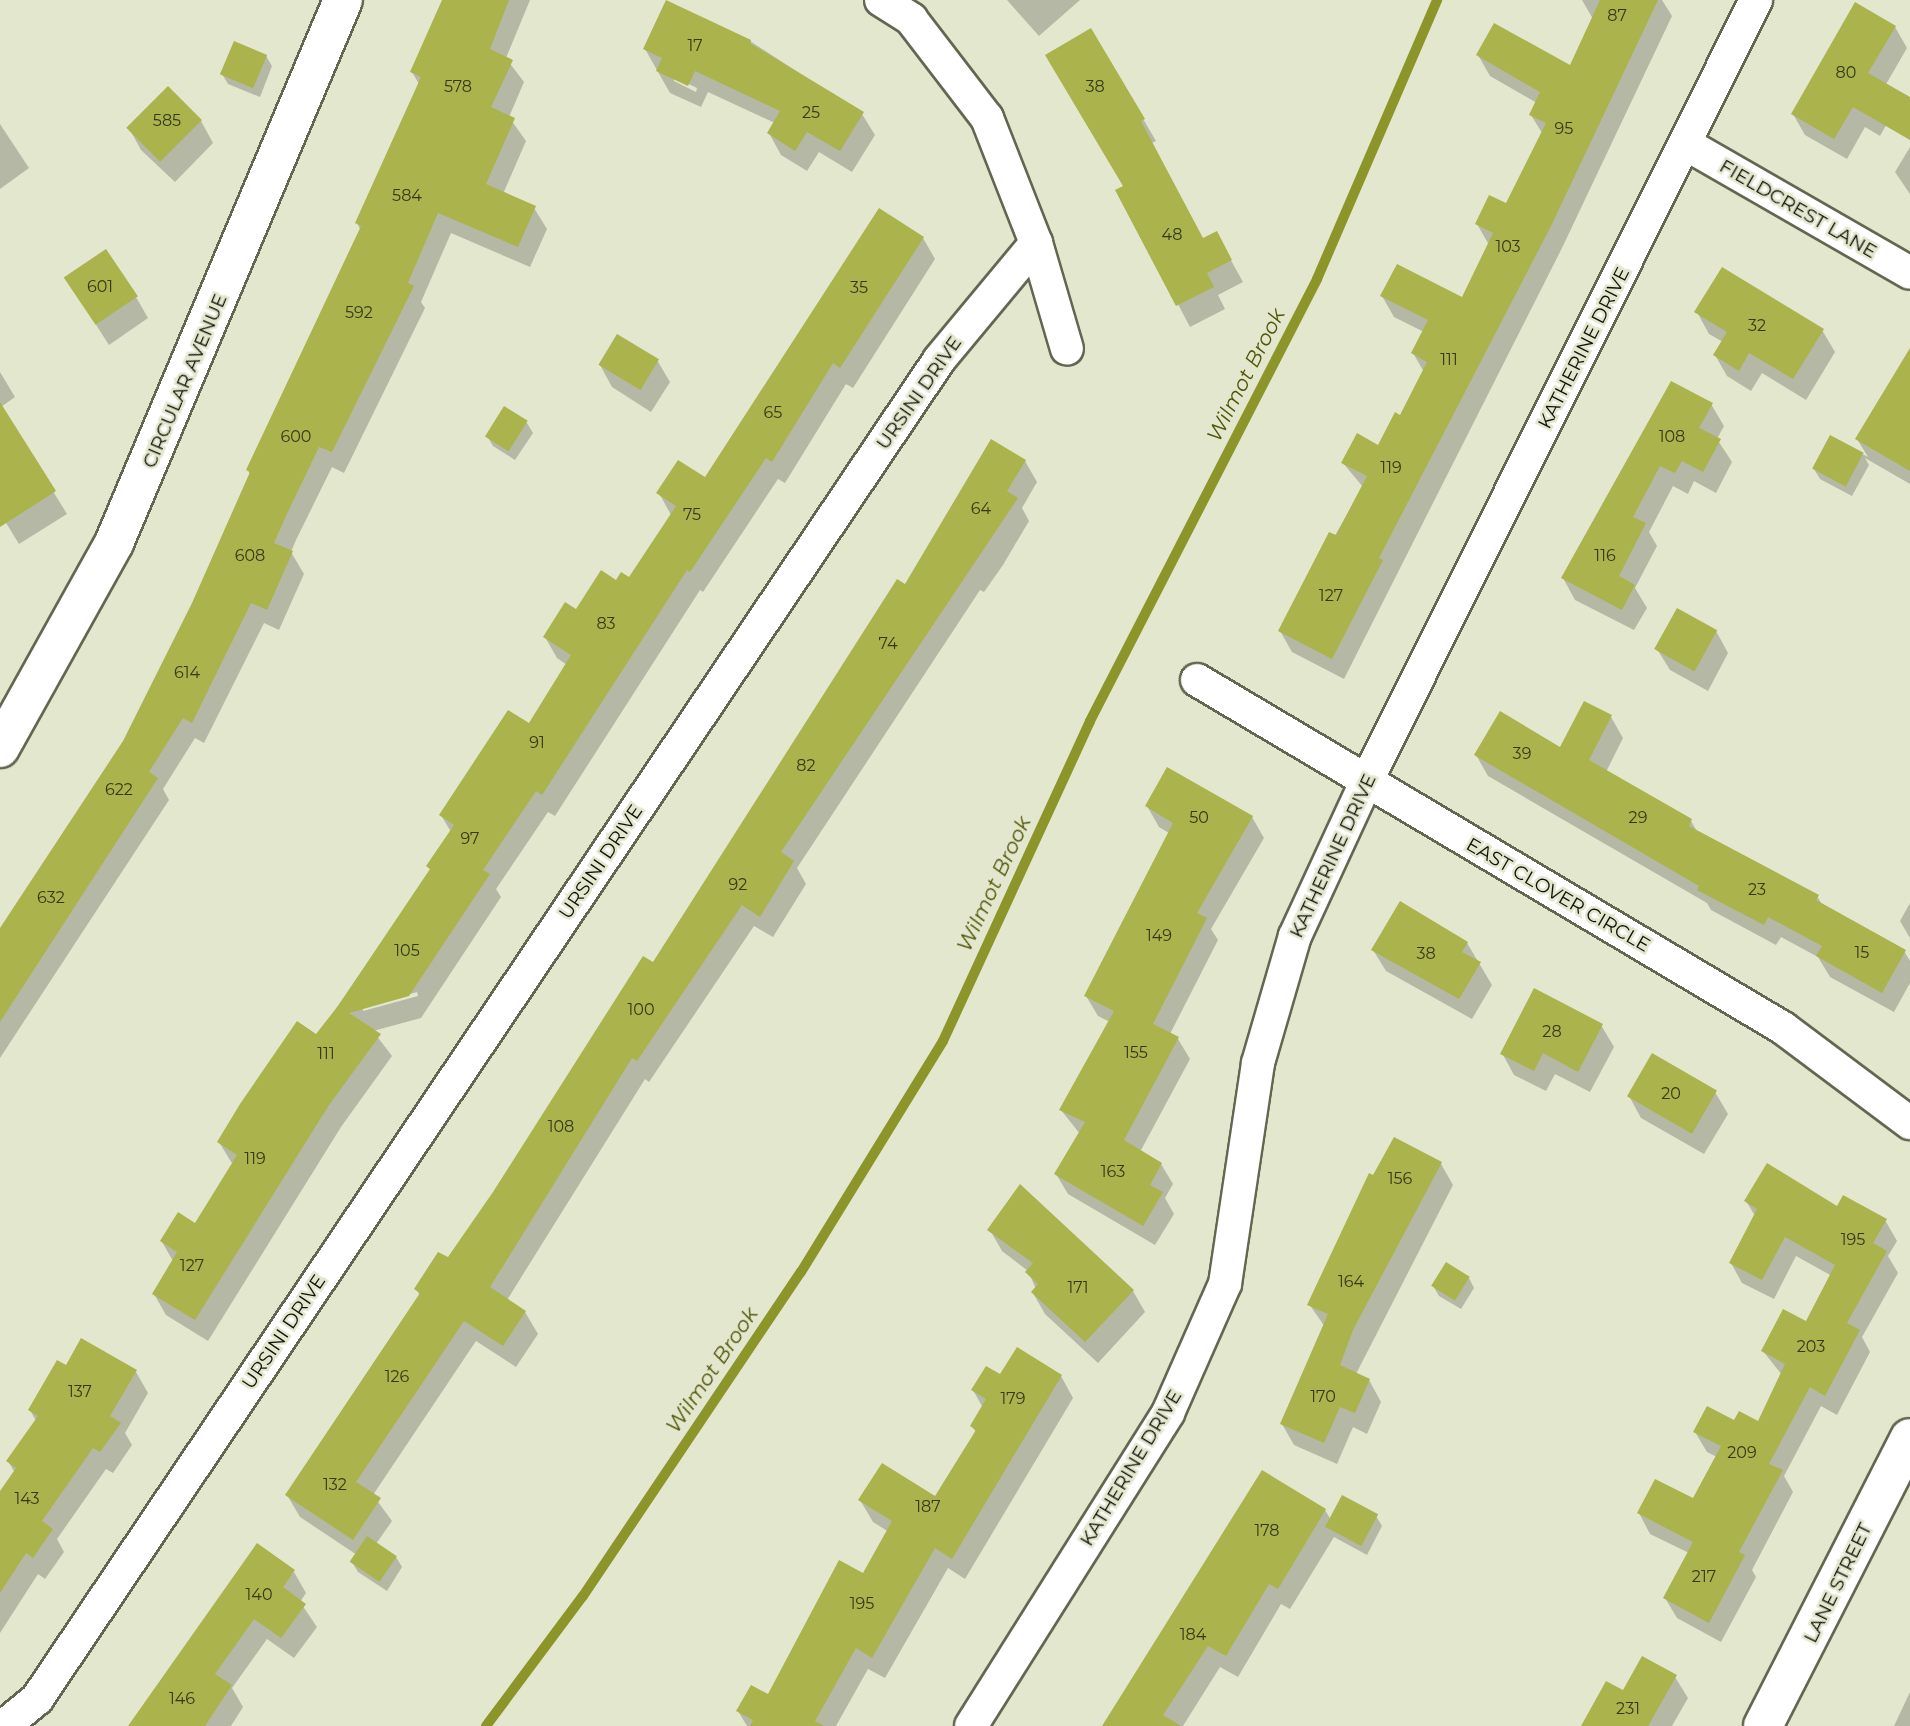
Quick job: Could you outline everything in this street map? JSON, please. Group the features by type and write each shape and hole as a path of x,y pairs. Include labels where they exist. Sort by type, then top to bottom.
{"main road":[{"name":"CIRCULAR AVENUE","path":"0,748 114,542 343,0"},
{"name":"LANE STREET","path":"1763,1726 1910,1438"}],"street":[{"path":"881,0 911,19 987,118 1035,243 1067,349"},
{"name":"KATHERINE DRIVE","path":"971,1726 1168,1413 1225,1284 1258,1063 1295,936 1366,782 1756,0"},
{"name":"FIELDCREST LANE","path":"1686,144 1910,273"},
{"name":"URSINI DRIVE","path":"4,1726 37,1699 939,359 1035,243"},
{"name":"EAST CLOVER CIRCLE","path":"1197,680 1783,1028 1910,1124"}],"building":[{"path":"442,0 509,0 490,49 513,60 491,107 515,118 486,184 536,206 518,247 438,213 408,283 414,286 332,452 319,447 274,543 293,551 267,610 251,603 192,723 183,718 149,772 158,778 0,1022 0,928 123,741 192,603 250,472 246,470 361,226 355,223 421,77 410,72"},
{"path":"666,0 751,40 750,43 864,112 840,151 807,132 795,151 767,133 780,111 695,71 688,86 656,71 662,58 643,49"},
{"path":"1600,0 1658,0 1551,226 1379,558 1383,560 1332,659 1278,631 1329,532 1336,535 1367,476 1341,463 1357,433 1378,445 1395,412 1400,415 1427,362 1411,353 1428,320 1380,296 1397,264 1462,297 1493,233 1475,224 1489,195 1506,203 1546,123 1529,115 1540,92 1476,55 1494,23 1570,65"},
{"path":"1855,2 1896,26 1868,73 1910,97 1910,140 1853,107 1834,139 1791,114"},
{"path":"1091,28 1145,119 1141,121 1203,238 1217,231 1232,260 1207,273 1214,287 1176,306 1115,190 1123,186 1045,55"},
{"path":"234,41 267,55 253,88 220,74"},
{"path":"168,86 202,120 160,162 126,128"},
{"path":"879,208 924,237 840,368 833,363 772,462 766,458 690,572 687,570 542,795 536,791 483,870 490,874 409,996 349,1013 381,1034 329,1105 195,1320 152,1294 177,1252 160,1241 178,1212 195,1223 237,1155 217,1142 240,1104 297,1021 316,1034 338,1006 430,869 426,866 454,825 439,815 508,710 529,723 571,655 543,637 565,602 576,609 601,570 616,580 621,572 629,577 676,506 656,493 678,460 705,477"},
{"path":"106,249 138,296 96,325 64,278"},
{"path":"1722,267 1824,329 1793,379 1749,353 1739,371 1713,355 1727,332 1694,312"},
{"path":"617,334 659,359 640,390 598,365"},
{"path":"1910,348 1910,471 1855,439"},
{"path":"1671,381 1713,403 1699,428 1721,439 1703,472 1682,461 1675,473 1660,466 1633,517 1646,523 1619,576 1635,585 1622,610 1561,578"},
{"path":"0,402 56,491 0,527"},
{"path":"504,406 528,421 509,451 485,437"},
{"path":"1830,435 1864,453 1846,486 1812,469"},
{"path":"991,439 1026,460 1007,491 1018,498 781,852 794,861 760,917 742,905 637,1061 632,1058 490,1287 526,1311 503,1346 464,1321 356,1482 381,1498 353,1540 285,1495 420,1293 414,1289 438,1252 448,1257 493,1192 643,956 653,962 897,579 905,584"},
{"path":"1677,608 1717,630 1694,671 1654,649"},
{"path":"1584,701 1612,715 1589,760 1692,819 1689,826 1819,895 1816,900 1906,950 1882,993 1816,956 1822,946 1768,917 1764,925 1697,890 1699,886 1474,755 1500,711 1560,747"},
{"path":"1167,767 1253,816 1197,913 1207,918 1153,1024 1179,1037 1124,1140 1162,1163 1150,1185 1163,1192 1143,1226 1054,1174 1085,1122 1059,1110 1114,1011 1084,996 1173,823 1145,806"},
{"path":"1400,901 1468,942 1462,952 1481,962 1459,999 1371,950"},
{"path":"1534,988 1603,1024 1578,1072 1543,1053 1534,1071 1500,1054"},
{"path":"1652,1053 1717,1090 1692,1134 1627,1096"},
{"path":"1394,1137 1442,1162 1353,1330 1340,1365 1370,1379 1355,1413 1340,1407 1324,1443 1280,1424 1328,1314 1307,1305 1369,1173 1373,1175"},
{"path":"1767,1163 1837,1206 1843,1195 1887,1219 1873,1243 1887,1251 1847,1323 1860,1330 1825,1396 1810,1387 1769,1464 1783,1470 1739,1552 1745,1555 1709,1623 1663,1598 1693,1542 1637,1513 1655,1479 1693,1498 1721,1446 1693,1432 1707,1406 1734,1420 1739,1411 1758,1421 1785,1364 1761,1351 1783,1309 1806,1321 1835,1265 1785,1237 1762,1280 1729,1263 1757,1209 1744,1201"},
{"path":"1020,1184 1134,1290 1085,1342 1031,1292 1038,1284 1025,1272 1033,1263 987,1230"},
{"path":"1446,1262 1470,1277 1455,1301 1431,1286"},
{"path":"81,1338 137,1370 110,1416 121,1423 100,1452 93,1448 42,1521 53,1529 33,1558 26,1553 0,1593 0,1491 16,1468 6,1461 38,1416 28,1410 57,1360 66,1365"},
{"path":"1017,1347 1062,1375 952,1559 935,1548 872,1658 856,1648 815,1721 824,1726 750,1726 753,1720 736,1711 751,1685 768,1694 839,1560 863,1573 892,1521 858,1500 882,1463 935,1496 976,1430 970,1426 986,1399 971,1390 986,1366 1000,1374"},
{"path":"1262,1470 1326,1509 1278,1589 1269,1584 1226,1656 1208,1646 1163,1715 1181,1726 1102,1726"},
{"path":"1342,1495 1378,1514 1361,1546 1325,1527"},
{"path":"367,1536 397,1556 380,1582 350,1562"},
{"path":"257,1543 295,1570 283,1587 306,1604 281,1638 254,1619 215,1674 232,1685 205,1726 128,1726"},
{"path":"1642,1656 1677,1675 1648,1726 1581,1726 1606,1681 1623,1690"}],"waterway":[{"name":"Wilmot Brook","path":"486,1726 583,1596 801,1272 943,1041 1090,721 1317,279 1437,0"}]}
